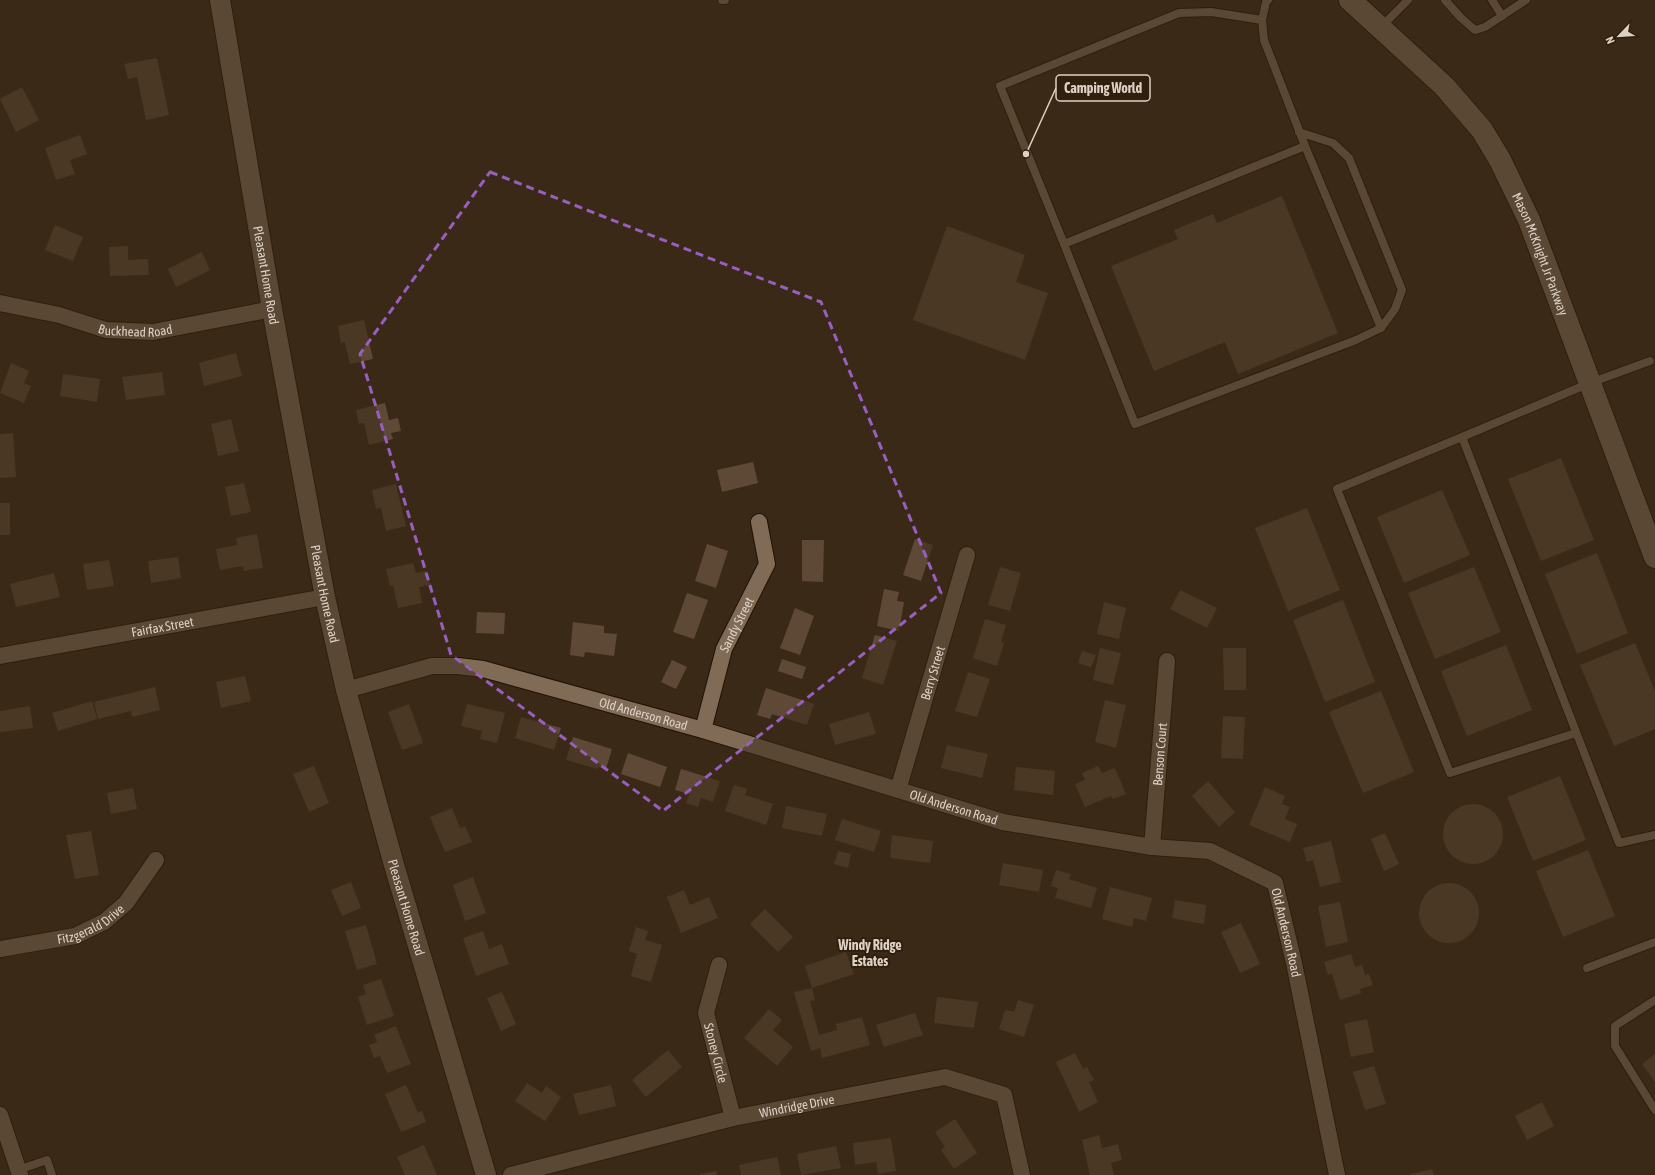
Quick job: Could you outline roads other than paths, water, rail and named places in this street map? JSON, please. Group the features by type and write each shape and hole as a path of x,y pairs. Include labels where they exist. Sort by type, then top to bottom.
{"main road":[{"name":"Mason McKnight Jr Parkway","path":"1350,0 1444,86 1482,130 1500,160 1529,220 1655,557"}],"street":[{"name":"Pleasant Home Road","path":"220,0 272,309 325,596 346,690 390,851 486,1175"},
{"name":"Buckhead Road","path":"0,303 59,315 106,330 153,332 272,309"},
{"name":"Sandy Street","path":"703,730 724,649 766,564 759,522"},
{"name":"Berry Street","path":"898,790 967,555"},
{"name":"Fairfax Street","path":"0,656 325,596"},
{"name":"Benson Court","path":"1152,848 1167,660"},
{"name":"Old Anderson Road","path":"346,690 432,666 458,666 483,669 703,730 1003,822 1152,848 1210,851 1275,883 1294,963 1337,1175"},
{"name":"Fitzgerald Drive","path":"0,949 75,936 104,922 126,903 156,860"},
{"name":"Stoney Circle","path":"719,965 706,1013 733,1118"},
{"name":"Windridge Drive","path":"511,1175 733,1118 945,1077 1004,1095 1022,1175"},
{"path":"0,1115 19,1172"}],"lane":[{"path":"1268,0 1266,2 1262,20 1264,40 1305,146 1381,328"},
{"path":"1380,28 1408,0"},
{"path":"1445,0 1461,18 1475,30 1485,27 1526,0"},
{"path":"1492,0 1502,16"},
{"path":"1262,20 1211,12 1179,13 1000,86 1135,424 1356,340 1381,328 1396,309 1402,290 1349,158 1333,142 1300,132"},
{"path":"1064,244 1305,146"},
{"path":"1576,733 1450,773 1337,490 1590,383 1650,361"},
{"path":"1462,437 1619,843 1655,835"},
{"path":"1587,968 1655,942"},
{"path":"1655,1000 1615,1026 1615,1046 1655,1110"},
{"path":"19,1172 47,1160 52,1175"}],"place":[{"name":"Camping World","path":"1026,154"}],"district":[{"name":"Windy Ridge Estates","path":"870,954"}]}
